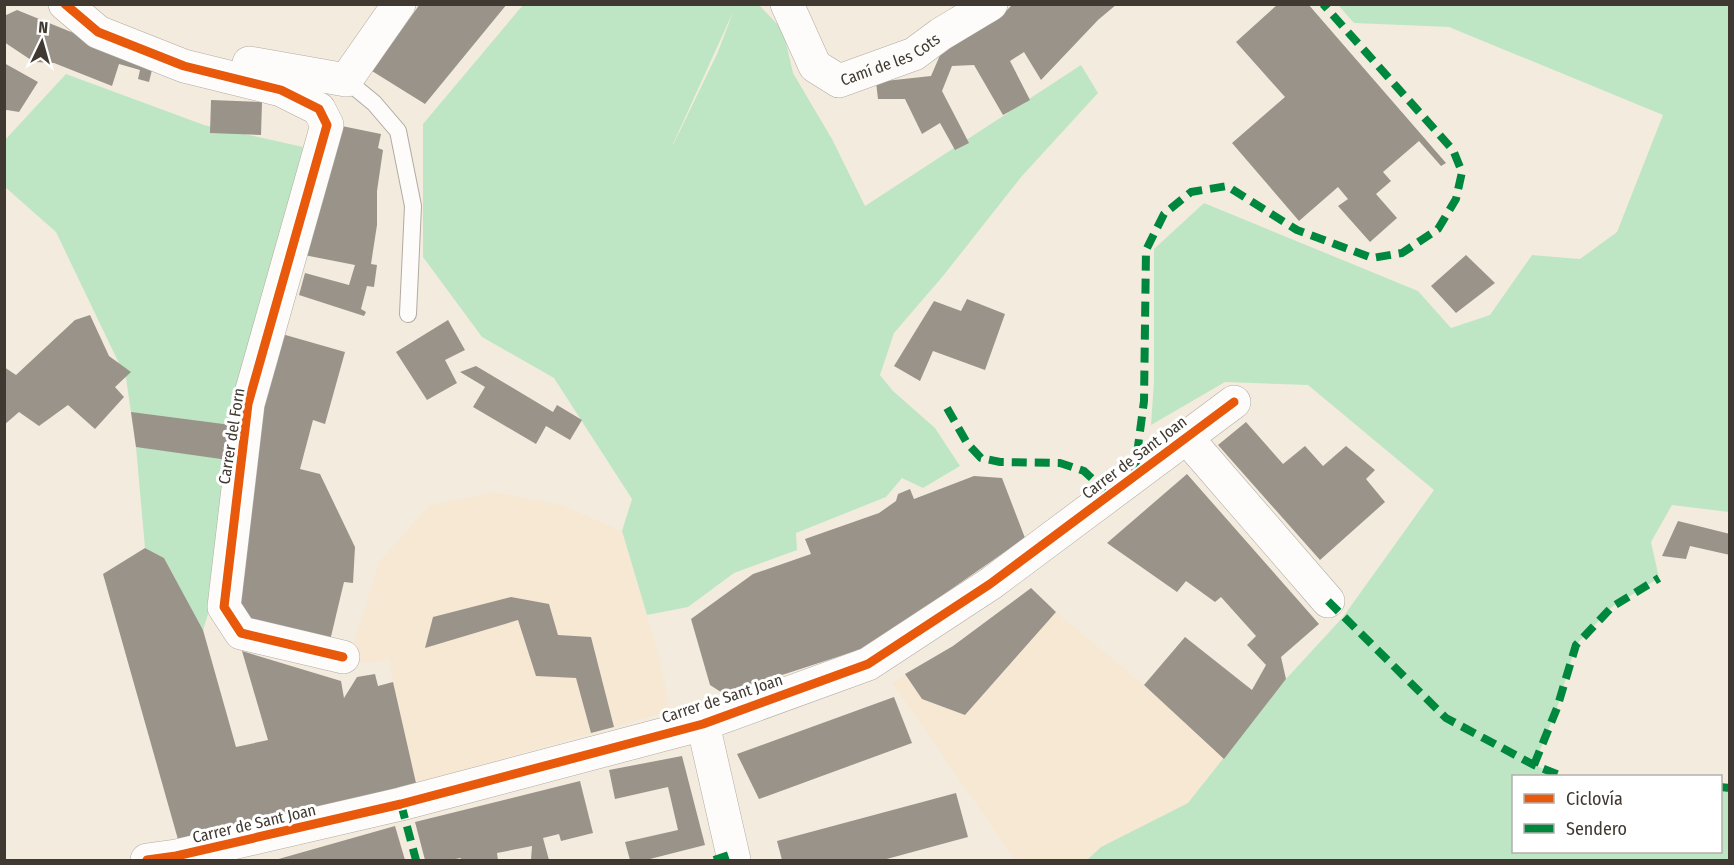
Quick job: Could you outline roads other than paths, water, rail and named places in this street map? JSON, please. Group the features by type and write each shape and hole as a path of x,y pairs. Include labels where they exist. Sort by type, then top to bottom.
{"street":[{"path":"65,4 98,32 158,56 190,54 346,80 399,4"},
{"name":"Camí de les Cots","path":"787,4 815,66 838,81 914,54 991,4"},
{"name":"Carrer del Forn","path":"158,56 184,66 280,90 319,109 327,125 248,404 224,607 241,633 343,657"},
{"name":"Carrer de Sant Joan","path":"147,861 401,804 703,724 868,664 990,584 1234,402"},
{"path":"1186,437 1328,601"},
{"path":"703,724 734,861"}],"lane":[{"path":"346,80 374,103 398,131 413,206 408,314"}]}
